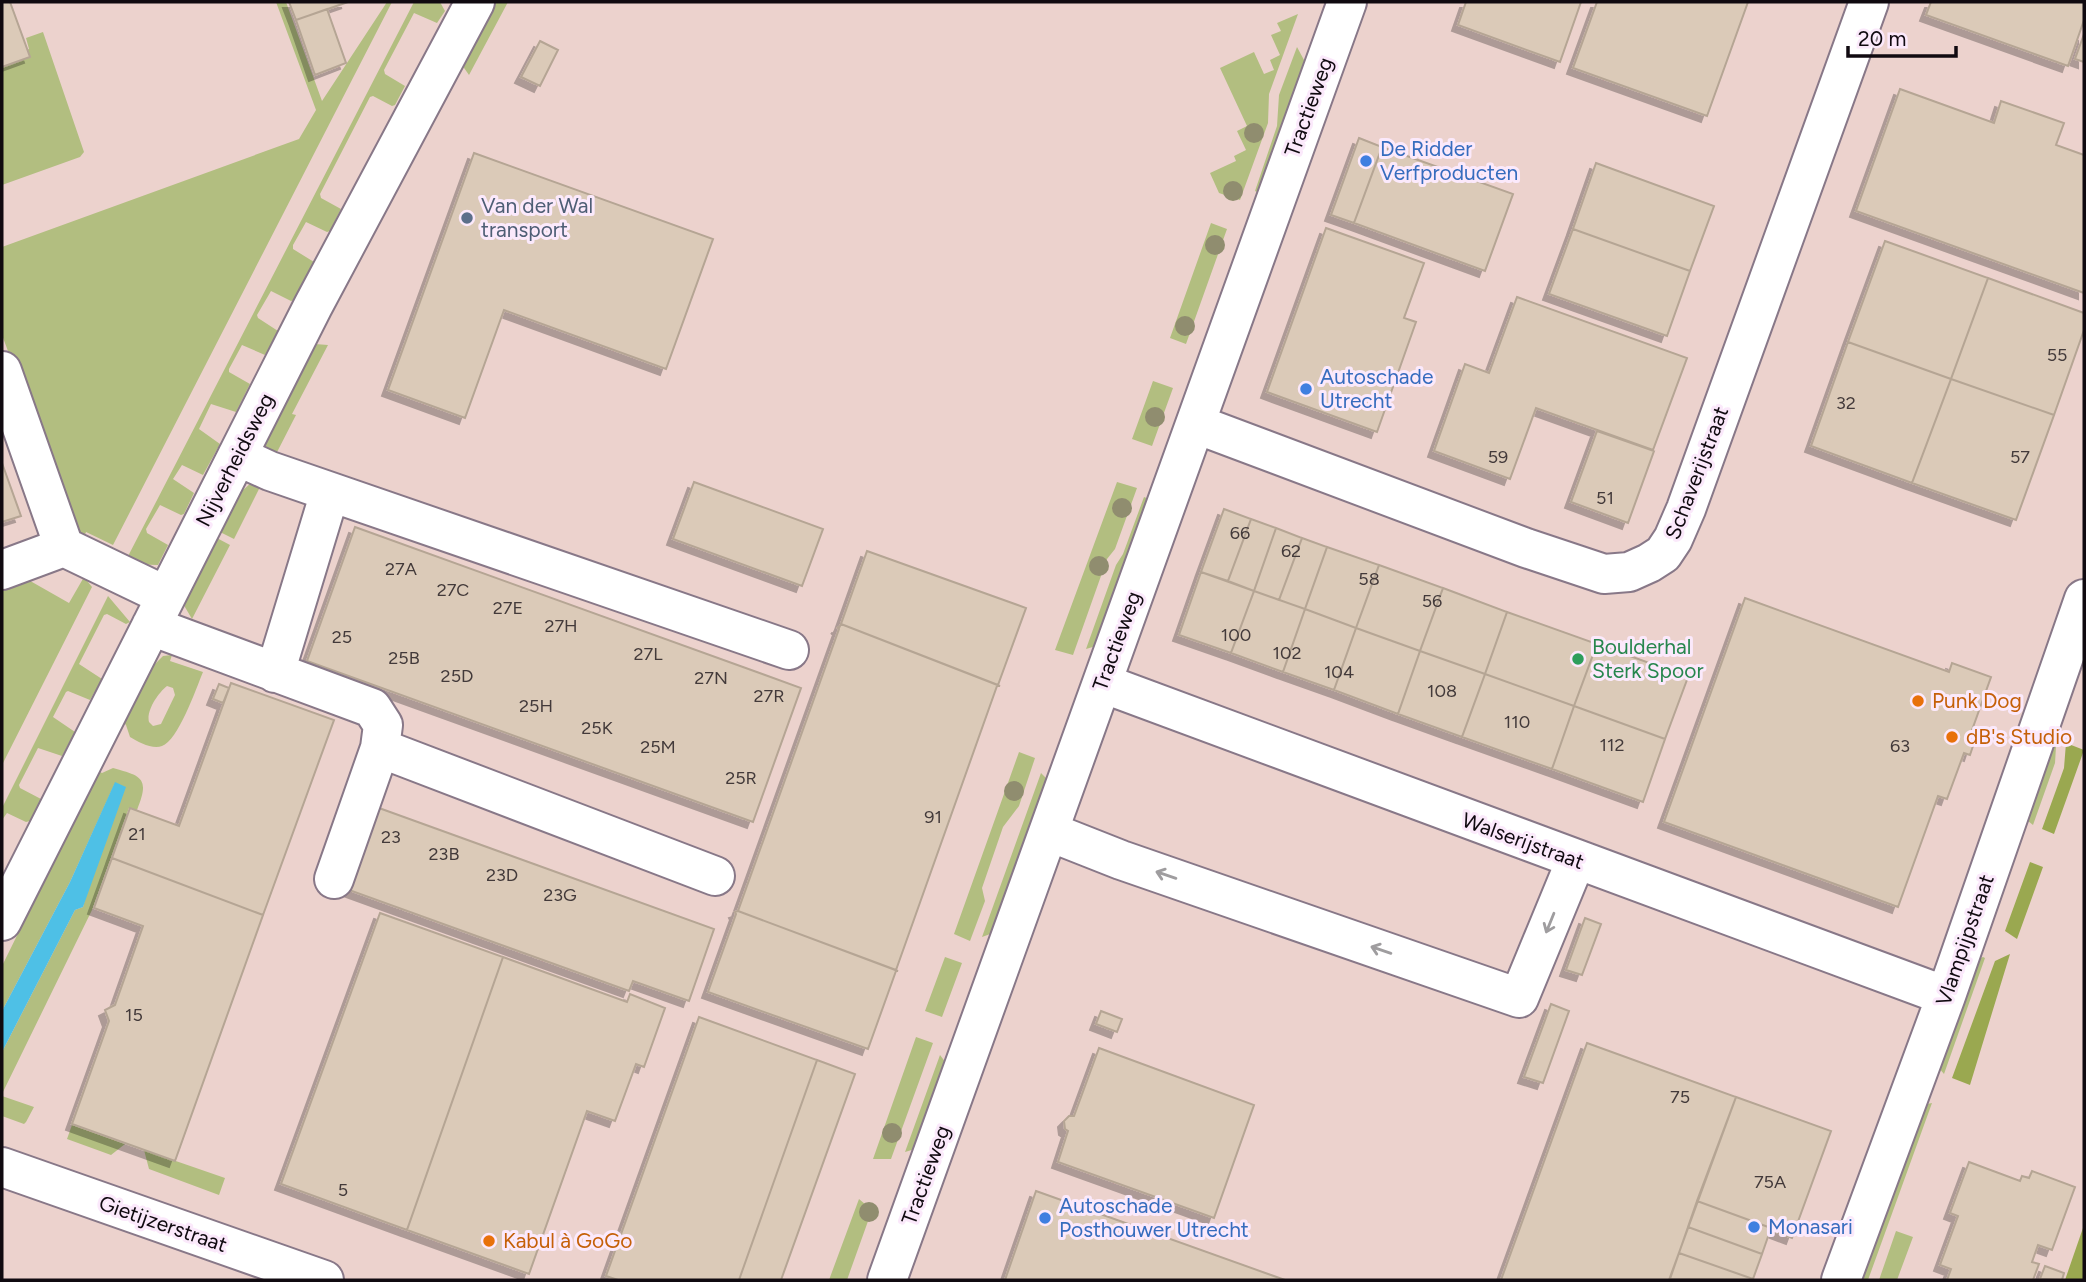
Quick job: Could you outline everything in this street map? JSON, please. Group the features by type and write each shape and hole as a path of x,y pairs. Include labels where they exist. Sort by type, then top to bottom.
{"street":[{"name":"Nijverheidsweg","path":"2,921 313,306 475,2"},
{"name":"Tractieweg","path":"887,1280 1347,2"},
{"name":"Schaverijstraat","path":"1196,424 1526,548 1604,574 1629,572 1649,563 1663,554 1674,539 1686,509 1869,2"},
{"path":"2,371 9,410 64,547 158,611 275,673 372,708 383,725 380,748 334,879"},
{"path":"237,456 270,471 789,650"},
{"path":"275,673 330,492"},
{"path":"2,570 64,547"},
{"name":"Vlampijpstraat","path":"1841,1280 1946,996 2084,599"},
{"name":"Walserijstraat","path":"1102,683 1946,996"},
{"path":"380,748 715,876"},
{"path":"1049,832 1121,860 1520,998 1576,860"},
{"name":"Gietijzerstraat","path":"2,1167 324,1280"}],"shaded area":[{"path":"2,2 2084,2 2084,1280 2,1280"}],"green space":[{"path":"276,2 286,2 322,101 387,2 392,2 113,545 86,532 83,540 77,536 2,335 2,247 299,139 316,110"},
{"path":"414,2 440,2 445,11 437,23 414,13 384,70 385,74 405,86 392,106 370,97 320,194 321,198 341,209 330,231 306,222 293,245 293,249 314,262 294,300 271,291 257,315 278,331 265,355 242,345 229,369 229,372 250,384 236,412 211,404 199,429 220,444 203,475 182,465 173,479 194,493 184,514 160,505 146,529 147,533 168,545 158,565 124,564"},
{"path":"494,2 508,2 469,75 462,65"},
{"path":"1298,14 1269,94 1268,123 1240,200 1219,193 1210,173 1236,161 1234,156 1246,150 1237,131 1247,126 1220,68 1254,52 1264,74 1274,70 1270,60 1280,55 1271,35 1281,31 1277,23"},
{"path":"43,32 84,152 80,157 2,185 2,59 29,49 26,38"},
{"path":"1297,47 1307,61 1259,193 1255,191 1277,126 1279,95"},
{"path":"1211,223 1227,229 1186,344 1170,338"},
{"path":"315,344 328,345 292,414 296,415 273,460 263,445"},
{"path":"1153,381 1173,388 1152,446 1132,439"},
{"path":"1117,482 1137,488 1115,549 1107,559 1073,655 1055,650"},
{"path":"251,483 262,483 234,539 218,531 240,488 243,490"},
{"path":"1144,497 1149,499 1096,646 1086,649 1116,565 1123,554"},
{"path":"215,537 230,545 192,619 182,602"},
{"path":"84,577 92,587 2,765 2,585 25,578 69,603"},
{"path":"108,596 130,622 126,624 104,615 79,664 102,679 90,700 66,692 53,717 75,732 62,756 38,748 19,785 41,799 30,821 26,822 7,813 2,820 2,808"},
{"path":"172,655 170,661 203,672 186,714 174,735 162,746 154,747 130,737 123,722 153,662 155,664 163,656","holes":["167,686 173,688 175,695 161,724 153,726 149,722 149,713 154,702"]},
{"path":"2057,730 2055,763 2033,825 2028,821 2027,815"},
{"path":"2066,743 2084,750 2054,834 2042,829 2064,768"},
{"path":"1019,752 1035,758 1019,806 1003,827 982,888 985,901 970,941 954,934"},
{"path":"113,768 131,773 141,780 141,799 137,810 129,808 92,910 2,1094 2,1052 75,910 83,907 115,783 70,882 2,1011 2,966 98,771 102,773"},
{"path":"1041,773 1048,780 993,933 982,937"},
{"path":"2030,862 2043,867 2017,939 2005,931"},
{"path":"2010,954 1970,1085 1952,1078 1995,961"},
{"path":"945,957 962,963 942,1017 925,1011"},
{"path":"1985,958 1944,1074 1938,1067 1978,959"},
{"path":"916,1037 933,1043 891,1159 873,1159"},
{"path":"940,1055 946,1063 915,1149 905,1152"},
{"path":"2,1096 34,1107 24,1124 2,1116"},
{"path":"1932,1103 1868,1280 1858,1280 1920,1108"},
{"path":"72,1125 125,1144 111,1155 67,1139"},
{"path":"144,1150 225,1178 219,1195 149,1169"},
{"path":"859,1199 872,1210 847,1280 829,1280"},
{"path":"2084,1225 2084,1280 2065,1280"},
{"path":"1896,1231 1913,1237 1897,1280 1879,1280"}],"water":[{"path":"115,782 126,787 83,907 75,910 2,1052 2,1011 70,882"}],"building":[{"path":"2,2 10,2 30,57 2,67"},
{"path":"289,2 348,2 296,20"},
{"path":"1466,2 1581,2 1560,62 1458,25"},
{"path":"1597,2 1748,2 1707,116 1573,68"},
{"path":"1931,2 2084,2 2084,20 2068,66 1926,15"},
{"path":"327,9 346,63 315,75 296,20"},
{"path":"2084,34 2084,62 2075,59"},
{"path":"540,41 558,50 540,86 521,77"},
{"path":"1900,89 1994,123 2001,101 2064,123 2056,145 2084,155 2084,293 1856,211"},
{"path":"1359,138 1382,147 1354,223 1331,215"},
{"path":"1382,147 1513,194 1485,271 1354,223"},
{"path":"474,153 713,239 666,369 504,310 465,418 388,390"},
{"path":"1596,163 1714,206 1690,271 1573,229"},
{"path":"1326,228 1424,263 1404,318 1416,322 1377,432 1267,392"},
{"path":"1573,229 1690,271 1667,336 1549,294"},
{"path":"1885,241 1988,278 1951,379 1848,342"},
{"path":"1988,278 2084,313 2084,330 2054,415 1951,379"},
{"path":"1517,297 1687,358 1653,450 1536,408 1510,479 1434,451 1465,364 1489,373"},
{"path":"1848,342 1951,379 1912,483 1811,446"},
{"path":"1951,379 2054,415 2016,520 1912,483"},
{"path":"1597,431 1654,451 1628,523 1571,502"},
{"path":"2,463 21,516 2,522"},
{"path":"694,482 823,529 802,586 673,539"},
{"path":"1224,509 1251,519 1228,581 1201,572"},
{"path":"1251,519 1276,528 1254,591 1228,581"},
{"path":"355,527 801,688 753,822 307,661"},
{"path":"1276,528 1302,538 1279,600 1254,591"},
{"path":"1302,538 1327,547 1305,609 1279,600"},
{"path":"1327,547 1379,565 1356,628 1305,609"},
{"path":"867,551 1026,608 998,685 841,624"},
{"path":"1379,565 1443,588 1420,651 1356,628"},
{"path":"1201,572 1254,591 1231,653 1179,635"},
{"path":"1443,588 1507,612 1485,674 1420,651"},
{"path":"1254,591 1305,609 1283,672 1231,653"},
{"path":"1745,598 1949,672 1952,663 1991,677 1967,744 1973,746 1970,755 1964,753 1947,799 1938,796 1898,907 1664,822"},
{"path":"1305,609 1356,628 1334,690 1283,672"},
{"path":"1507,612 1597,644 1574,706 1485,674"},
{"path":"841,624 1000,686 997,686 896,970 738,911 839,629 837,627"},
{"path":"1356,628 1420,651 1398,714 1334,690"},
{"path":"1597,644 1688,677 1665,739 1574,706"},
{"path":"1420,651 1485,674 1462,737 1398,714"},
{"path":"1485,674 1574,706 1552,769 1462,737"},
{"path":"231,683 334,720 263,915 112,858 130,808 179,826"},
{"path":"219,684 229,688 223,703 213,699"},
{"path":"1574,706 1665,739 1643,802 1552,769"},
{"path":"379,808 714,929 689,1001 633,981 629,991 349,890"},
{"path":"112,858 263,915 175,1161 72,1124 109,1021 105,1010 115,1005 143,926 94,908"},
{"path":"735,912 898,971 868,1049 708,992"},
{"path":"380,913 503,957 407,1230 281,1184"},
{"path":"1585,918 1601,924 1582,975 1566,970"},
{"path":"503,957 627,1002 630,994 665,1008 644,1067 636,1064 615,1121 587,1111 529,1274 407,1230"},
{"path":"1551,1004 1569,1011 1543,1083 1524,1077"},
{"path":"1101,1011 1122,1019 1117,1032 1096,1024"},
{"path":"699,1017 817,1060 739,1280 618,1280 606,1276"},
{"path":"1587,1043 1736,1097 1669,1280 1501,1280"},
{"path":"1099,1048 1254,1105 1214,1218 1058,1162 1068,1131 1064,1121 1069,1116 1074,1116"},
{"path":"817,1060 855,1074 781,1280 739,1280"},
{"path":"1736,1097 1831,1131 1792,1238 1697,1201"},
{"path":"1969,1162 2020,1181 2022,1176 2029,1178 2032,1171 2075,1187 2052,1250 2038,1245 2032,1262 2039,1264 2033,1280 1947,1280 1951,1269 1940,1265 1958,1216 1950,1213"},
{"path":"1036,1191 1285,1280 1005,1280"},
{"path":"1697,1201 1771,1228 1762,1254 1688,1227"},
{"path":"1688,1227 1762,1254 1753,1279 1679,1253"},
{"path":"1679,1253 1753,1279 1753,1280 1670,1279"},
{"path":"2045,1266 2064,1273 2062,1280 2040,1279"}],"place":[{"name":"De Ridder Verfproducten","path":"1366,161"},
{"name":"Van der Wal transport","path":"467,218"},
{"name":"Autoschade Utrecht","path":"1306,389"},
{"name":"Boulderhal Sterk Spoor","path":"1578,659"},
{"name":"Punk Dog","path":"1918,701"},
{"name":"dB's Studio","path":"1952,737"},
{"name":"Autoschade Posthouwer Utrecht","path":"1045,1218"},
{"name":"Monasari","path":"1754,1227"},
{"name":"Kabul à GoGo","path":"489,1241"}]}
